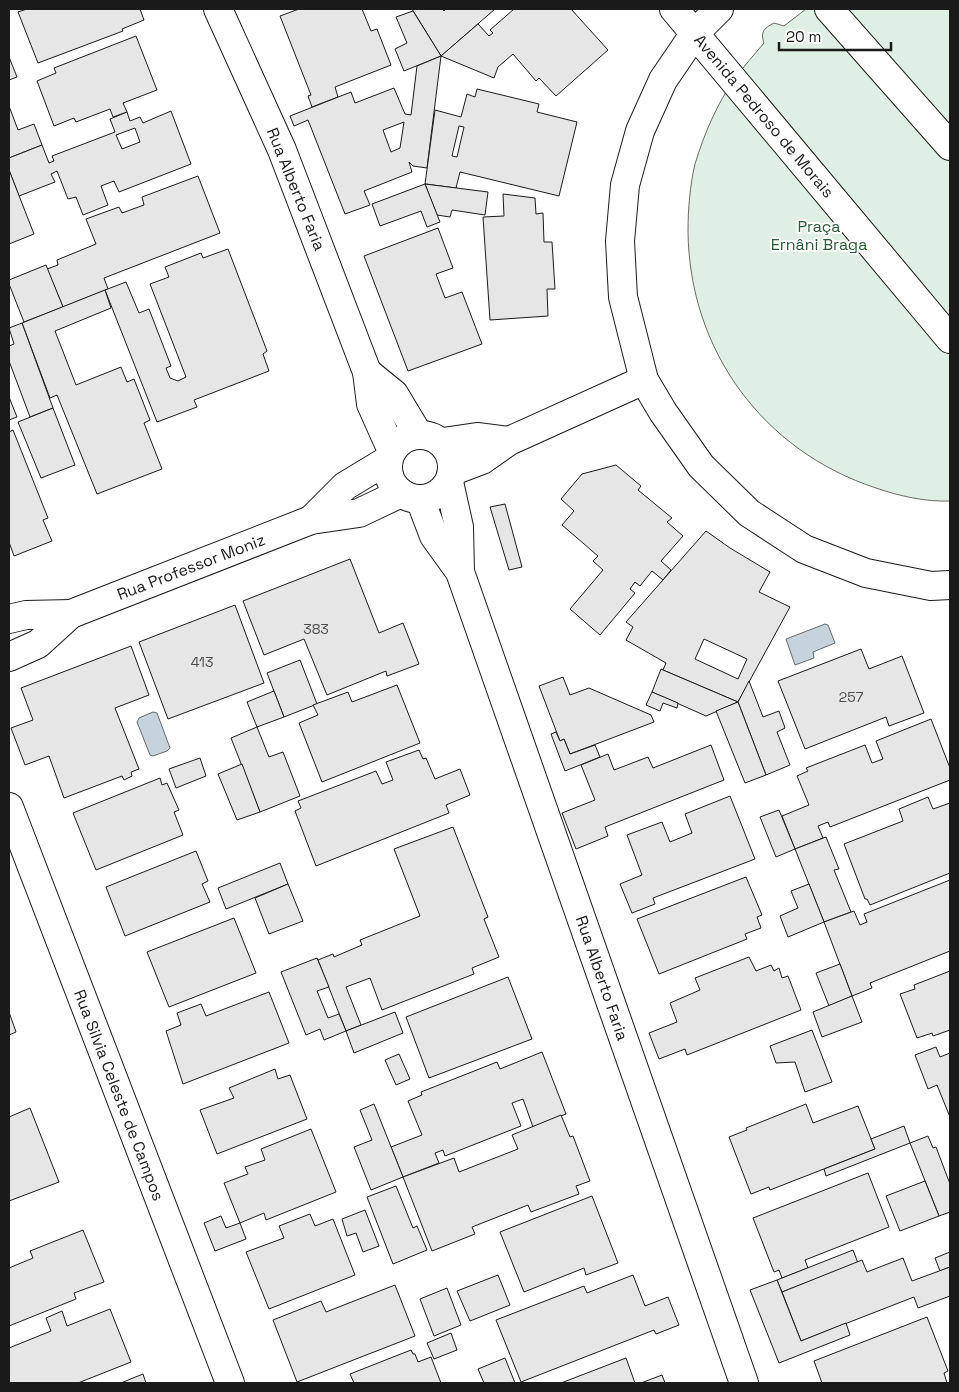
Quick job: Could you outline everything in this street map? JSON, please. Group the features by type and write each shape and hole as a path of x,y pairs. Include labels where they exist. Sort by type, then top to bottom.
{"main road":[{"name":"Rua Alberto Faria","path":"218,9 282,150 367,372 371,404 390,455"},
{"name":"Avenida Pedroso de Morais","path":"674,9 950,338"},
{"path":"719,9 695,34 663,80 640,130 625,185 620,241 623,297 644,380 663,412 701,466 749,513 804,549 866,573 931,586 950,585"},
{"path":"828,9 950,146"},
{"name":"Rua Alberto Faria","path":"367,372 394,394 430,438"},
{"path":"451,476 482,460 509,441 644,380"},
{"path":"430,438 449,451 453,466 451,476 442,492 431,498 410,496 392,484 387,471 390,455 398,442 407,437 477,437 509,441"},
{"name":"Rua Professor Moniz","path":"310,520 345,486 390,455"},
{"name":"Rua Alberto Faria","path":"451,476 459,526 460,572"},
{"name":"Rua Alberto Faria","path":"410,496 434,536 460,572 744,1383"},
{"name":"Rua Professor Moniz","path":"9,619 26,615 71,614 310,520 359,513 410,496"},
{"name":"Rua Professor Moniz","path":"9,657 38,644 71,614"},
{"name":"Rua Silvia Celeste de Campos","path":"9,807 230,1383"}],"green space":[{"name":"Praça Ernâni Braga","path":"806,9 950,9 950,501 913,498 876,488 836,471 799,449 767,422 740,390 718,355 702,316 692,275 688,231 689,206 695,164 707,130 722,98 738,74 764,43 762,36 764,31 774,23 784,26"}],"shaded area":[{"path":"825,624 828,625 835,643 813,652 814,658 795,665 786,639"},
{"path":"153,712 157,713 170,748 153,756 150,755 137,722 139,718"}],"building":[{"path":"27,9 140,9 144,20 122,29 123,31 38,63 18,12"},
{"path":"299,9 362,9 371,31 377,29 391,65 335,87 338,97 312,107 308,96 311,95 280,16"},
{"path":"412,9 442,9 444,11 446,9 495,9 441,56"},
{"path":"514,9 571,9 608,50 556,96 539,78 536,81 513,54 498,67 494,78 441,56 478,24 489,36 493,33 490,30"},
{"path":"413,11 441,56 404,71 395,49 407,43 396,17"},
{"path":"136,36 157,90 123,103 127,112 113,117 110,109 76,122 74,118 54,126 37,81 56,73 54,68"},
{"path":"441,56 427,168 413,166 409,162 412,172 364,191 370,205 345,214 308,120 294,126 290,116 351,92 355,103 394,88 405,114 411,115 417,66","holes":["404,122 400,148 391,152 383,130"]},
{"path":"9,57 17,77 9,80"},
{"path":"477,89 539,104 537,112 577,122 559,196 460,172 456,188 425,184 435,110 461,117 467,94 475,97","holes":["459,126 464,127 457,157 452,156"]},
{"path":"9,106 18,130 34,124 42,145 9,158"},
{"path":"171,111 191,164 119,192 114,181 101,186 108,205 83,215 76,197 68,199 57,171 51,174 55,182 19,196 9,170 9,158 42,145 49,163 54,161 52,156 115,132 110,119 127,112 130,121 140,117 143,123","holes":["135,128 140,142 122,149 116,135"]},
{"path":"9,170 34,234 9,244"},
{"path":"198,176 220,233 104,278 108,289 63,307 47,269 58,265 57,260 96,244 86,219 119,207 122,213 144,205 142,197"},
{"path":"425,184 488,192 485,215 452,210 450,217 437,215"},
{"path":"425,184 440,222 427,227 421,211 380,226 372,204"},
{"path":"503,194 535,198 536,214 543,213 544,242 552,242 555,289 547,289 548,316 490,320 483,217 504,216"},
{"path":"438,228 453,268 436,274 445,298 462,292 482,344 408,371 364,256"},
{"path":"228,249 267,351 263,354 269,371 194,400 197,407 157,422 105,290 126,282 139,313 149,309 171,366 166,368 170,378 178,381 186,377 150,284 169,277 165,267 201,253 203,258"},
{"path":"46,265 63,307 24,322 9,280"},
{"path":"105,290 111,308 55,331 76,385 121,367 127,382 134,379 150,420 144,423 162,469 97,494 57,395 50,398 22,323"},
{"path":"22,323 53,408 30,417 9,361 9,346 14,344 9,328"},
{"path":"9,397 17,417 9,420"},
{"path":"53,408 75,465 41,478 18,422"},
{"path":"13,430 48,518 43,520 52,541 14,556 9,542 9,432"},
{"path":"616,465 641,486 638,490 672,518 667,522 683,536 661,561 671,570 663,580 652,571 640,586 635,582 630,589 635,593 600,635 570,609 603,570 593,561 598,556 562,525 574,511 561,499 582,474"},
{"path":"505,504 522,567 509,570 490,507"},
{"path":"706,531 770,572 759,592 790,607 738,702 663,670 666,663 626,640 633,627 626,622","holes":["704,639 747,659 738,679 695,659"]},
{"path":"350,559 379,633 403,623 419,664 387,676 386,671 327,695 304,639 264,655 243,601"},
{"path":"235,605 264,683 168,719 139,642"},
{"path":"131,646 149,695 115,708 139,769 131,772 132,776 124,780 122,776 64,798 49,756 25,765 11,728 33,720 21,688"},
{"path":"861,649 869,669 902,656 924,713 889,726 886,717 805,749 778,681"},
{"path":"300,660 317,704 284,717 267,673"},
{"path":"661,669 738,702 706,716 652,692"},
{"path":"563,677 570,695 589,688 651,715 654,722 570,754 564,739 560,741 539,686"},
{"path":"749,681 763,717 779,711 785,728 777,732 790,765 766,775 738,702"},
{"path":"397,685 420,743 322,782 299,723 318,715 313,705 348,692 352,702"},
{"path":"274,691 284,717 257,727 247,702"},
{"path":"652,692 678,703 677,708 663,703 660,711 646,705"},
{"path":"738,702 766,775 745,783 716,711"},
{"path":"931,719 950,768 950,780 830,827 828,822 818,826 823,838 795,849 782,816 809,805 797,776 808,771 806,768 865,745 872,763 883,759 876,741"},
{"path":"257,727 269,757 283,752 300,796 260,812 231,738"},
{"path":"556,732 560,741 564,739 570,754 595,745 600,757 565,771 551,734"},
{"path":"711,745 724,780 605,827 608,836 576,849 562,813 595,800 581,765 608,754 614,770 648,757 653,768"},
{"path":"419,750 423,759 426,758 435,779 460,769 470,795 446,805 449,813 316,866 295,811 301,808 298,801 376,771 382,784 393,780 386,762"},
{"path":"200,758 206,776 176,788 169,769"},
{"path":"242,764 260,812 237,820 218,774"},
{"path":"160,778 162,785 167,783 179,810 174,812 183,835 96,870 73,813"},
{"path":"730,796 755,859 653,898 655,904 632,913 620,884 642,875 627,835 662,822 670,842 692,833 685,814"},
{"path":"928,797 933,809 950,803 950,873 870,905 867,899 865,899 844,844 903,821 899,809"},
{"path":"779,810 795,849 776,857 760,817"},
{"path":"453,827 488,917 484,919 499,957 472,968 474,974 382,1010 370,978 346,987 361,1025 346,1031 318,960 333,954 334,957 362,945 360,940 420,916 394,849"},
{"path":"826,837 839,869 834,870 851,912 824,922 795,849"},
{"path":"196,851 208,881 202,884 210,902 125,936 106,887"},
{"path":"280,863 288,884 226,909 218,888"},
{"path":"746,877 762,915 757,917 761,928 745,934 747,939 659,974 637,919"},
{"path":"950,880 950,951 870,983 872,988 852,996 824,922 854,911 860,925 867,922 864,914"},
{"path":"288,884 303,921 269,934 255,898"},
{"path":"809,884 824,922 788,937 780,916 798,908 791,891"},
{"path":"234,918 256,973 169,1007 147,952"},
{"path":"749,957 756,971 771,965 774,971 779,968 782,978 788,976 801,1010 687,1055 685,1049 659,1059 649,1033 677,1022 670,1003 700,990 695,978"},
{"path":"317,958 329,987 317,991 328,1018 339,1014 346,1031 324,1040 320,1029 306,1035 281,972"},
{"path":"840,964 852,996 829,1006 816,973"},
{"path":"950,971 950,1030 933,1036 932,1033 917,1038 900,994 915,989 914,985"},
{"path":"508,977 532,1039 429,1078 406,1017"},
{"path":"269,992 289,1043 183,1084 166,1031 181,1025 177,1013 201,1004 206,1016"},
{"path":"852,996 862,1022 822,1037 813,1012"},
{"path":"9,1012 16,1032 9,1035"},
{"path":"395,1012 403,1033 354,1053 346,1031"},
{"path":"812,1030 832,1082 805,1092 795,1062 776,1063 770,1046"},
{"path":"936,1047 940,1057 950,1053 950,1117 937,1085 928,1089 915,1055"},
{"path":"542,1052 566,1114 533,1127 523,1099 512,1103 521,1126 445,1156 443,1150 435,1153 439,1163 403,1177 391,1147 422,1135 408,1101 422,1095 421,1092 497,1062 500,1069"},
{"path":"399,1054 410,1079 396,1085 385,1060"},
{"path":"275,1069 278,1079 290,1075 307,1119 217,1154 200,1110 234,1098 229,1088"},
{"path":"374,1104 403,1177 371,1190 354,1147 372,1140 360,1110"},
{"path":"806,1104 813,1123 858,1106 875,1149 770,1190 769,1187 751,1194 729,1137 747,1130 746,1128"},
{"path":"30,1108 59,1182 9,1201 9,1117"},
{"path":"561,1115 570,1137 573,1136 590,1181 576,1186 579,1194 531,1212 528,1205 472,1227 475,1234 432,1251 403,1177 454,1158 459,1172 518,1149 512,1135"},
{"path":"904,1126 910,1143 826,1176 824,1169 875,1149 871,1139"},
{"path":"311,1129 336,1192 266,1220 264,1213 240,1223 224,1183 248,1174 245,1167 265,1160 261,1149"},
{"path":"928,1136 933,1148 936,1147 950,1184 950,1212 939,1216 910,1143"},
{"path":"868,1173 889,1227 805,1260 808,1268 782,1278 779,1270 774,1272 753,1218"},
{"path":"925,1181 939,1216 900,1231 886,1196"},
{"path":"396,1186 413,1228 417,1226 427,1250 393,1264 367,1197"},
{"path":"592,1196 618,1263 586,1275 584,1268 524,1292 500,1232"},
{"path":"365,1210 379,1246 363,1252 356,1233 347,1236 342,1219"},
{"path":"310,1214 315,1226 333,1219 355,1275 269,1309 246,1252 284,1238 279,1226"},
{"path":"221,1216 226,1228 240,1223 246,1239 215,1251 204,1223"},
{"path":"83,1230 104,1282 74,1293 76,1299 9,1326 9,1268 33,1258 30,1251"},
{"path":"853,1250 858,1263 782,1292 777,1280"},
{"path":"950,1252 950,1267 940,1271 935,1258"},
{"path":"903,1258 912,1281 950,1267 950,1296 918,1308 914,1297 801,1341 782,1292 862,1260 867,1272"},
{"path":"498,1275 510,1305 470,1321 457,1291"},
{"path":"633,1275 645,1306 668,1297 679,1325 656,1334 654,1330 521,1382 496,1320 584,1286 587,1293"},
{"path":"777,1280 801,1341 846,1323 850,1335 779,1363 750,1290"},
{"path":"395,1285 415,1336 297,1382 273,1320 321,1301 326,1312"},
{"path":"447,1288 461,1325 434,1336 420,1299"},
{"path":"110,1309 131,1362 78,1383 9,1383 9,1348 51,1331 46,1318 62,1311 67,1326"},
{"path":"927,1317 948,1371 944,1373 947,1383 822,1383 814,1361"},
{"path":"451,1333 457,1350 434,1359 427,1343"},
{"path":"411,1350 418,1362 431,1357 441,1383 354,1383 350,1374"},
{"path":"505,1358 515,1383 484,1383 478,1369"},
{"path":"626,1358 635,1383 561,1383"},
{"path":"143,1374 146,1383 121,1383 133,1378"},
{"path":"662,1375 665,1383 641,1383"}]}
